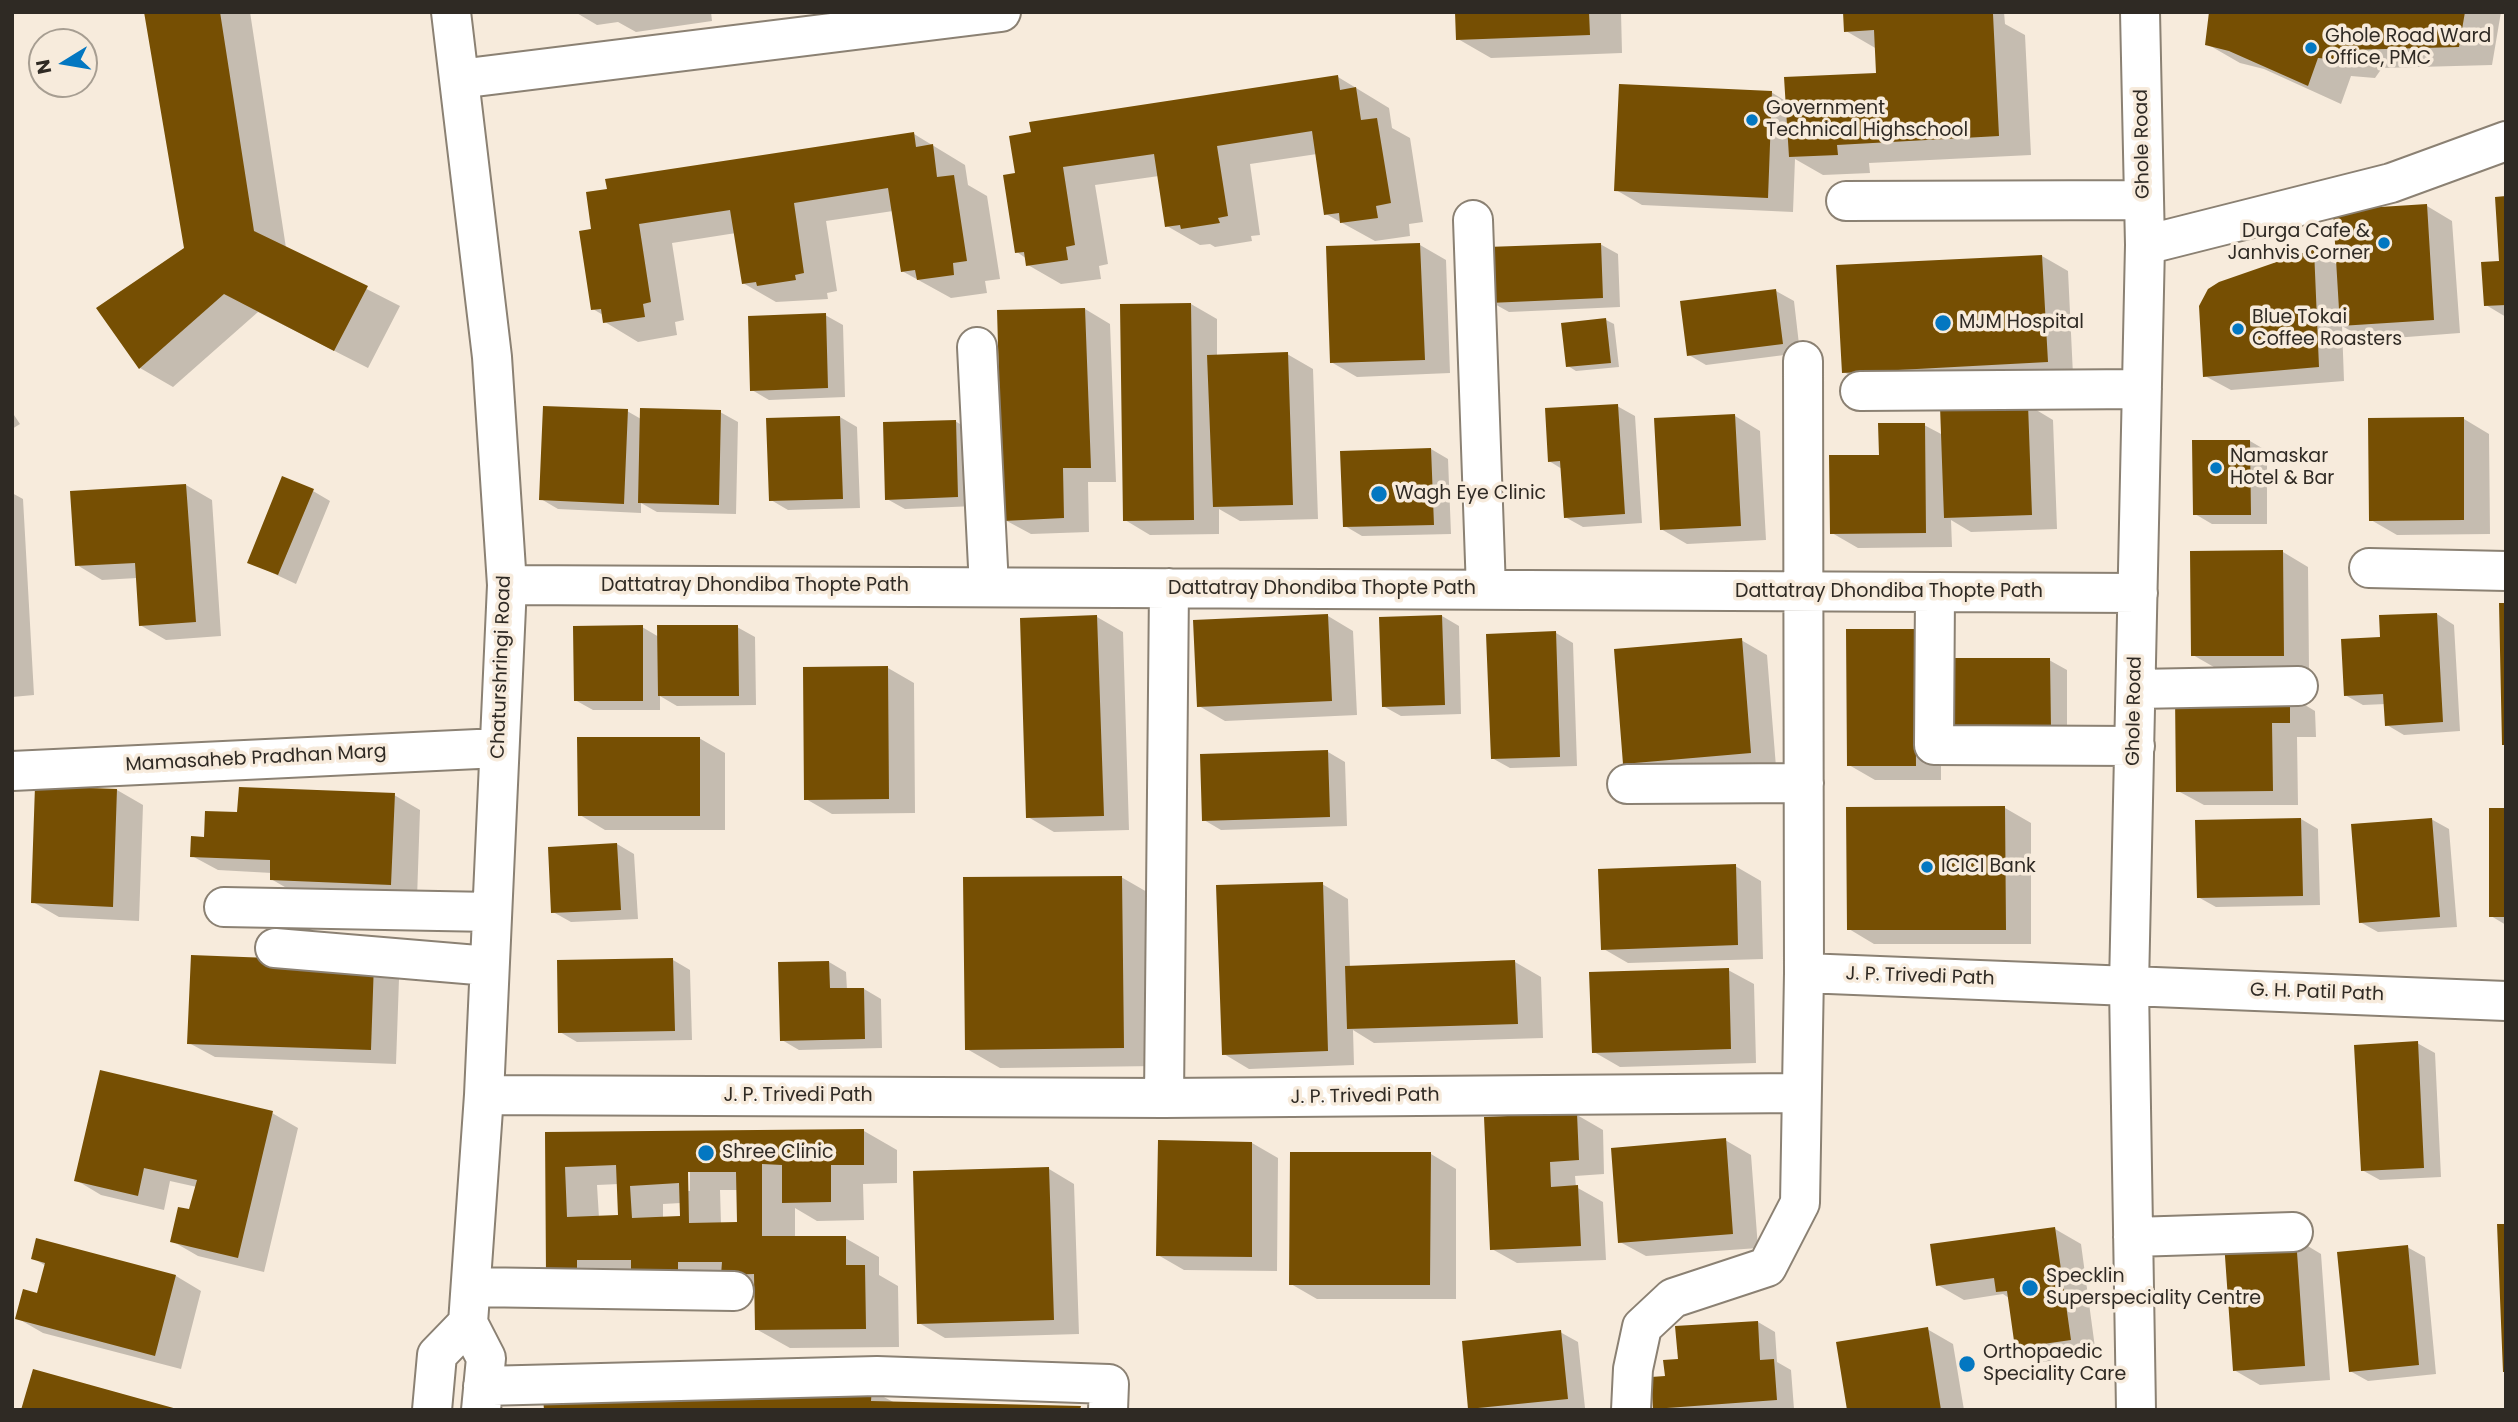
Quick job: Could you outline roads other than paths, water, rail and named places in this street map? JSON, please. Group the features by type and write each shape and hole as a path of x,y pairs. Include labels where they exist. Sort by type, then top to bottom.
{"street":[{"name":"Chaturshringi Road","path":"451,12 492,357 506,585 484,1095 470,1305"},
{"path":"459,79 957,15 1001,12"},
{"name":"Ghole Road","path":"2136,1410 2129,986 2145,245 2140,12"},
{"path":"2145,245 2391,183 2506,141"},
{"path":"1846,201 2144,200"},
{"path":"1473,220 1486,590"},
{"path":"977,347 989,587"},
{"path":"1631,1410 1633,1370 1642,1327 1673,1298 1767,1267 1786,1236 1800,1203 1804,973 1802,361"},
{"path":"1860,391 2142,388"},
{"path":"2369,568 2506,572"},
{"name":"Dattatray Dhondiba Thopte Path","path":"506,585 2138,593"},
{"path":"1164,1098 1169,588"},
{"path":"1935,592 1934,745 2135,746"},
{"path":"2136,689 2298,687"},
{"name":"Mamasaheb Pradhan Marg","path":"12,771 499,748"},
{"path":"1627,784 1804,783"},
{"path":"224,907 492,912"},
{"path":"275,948 489,966"},
{"name":"J. P. Trivedi Path","path":"1804,973 2129,986"},
{"name":"G. H. Patil Path","path":"2129,986 2506,1001"},
{"name":"J. P. Trivedi Path","path":"484,1095 1164,1098 1801,1093"},
{"path":"2133,1237 2293,1232"},
{"path":"470,1305 734,1291"},
{"path":"470,1305 486,1358 482,1398 877,1376 1109,1384 1108,1410"},
{"path":"432,1410 437,1355 470,1305"}],"place":[{"name":"Ghole Road Ward Office, PMC","path":"2311,48"},
{"name":"Government Technical Highschool","path":"1752,120"},
{"name":"Durga Cafe & Janhvis Corner","path":"2384,243"},
{"name":"MJM Hospital","path":"1943,323"},
{"name":"Blue Tokai Coffee Roasters","path":"2238,329"},
{"name":"Namaskar Hotel & Bar","path":"2216,468"},
{"name":"Wagh Eye Clinic","path":"1379,494"},
{"name":"ICICI Bank","path":"1927,867"},
{"name":"Shree Clinic","path":"706,1153"},
{"name":"Specklin Superspeciality Centre","path":"2030,1288"},
{"name":"Orthopaedic Speciality Care","path":"1967,1364"}]}
